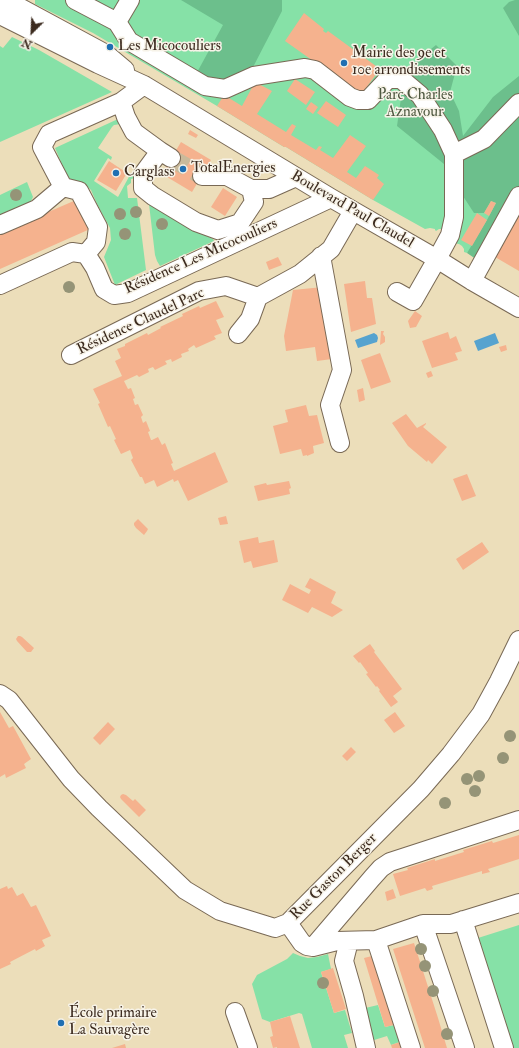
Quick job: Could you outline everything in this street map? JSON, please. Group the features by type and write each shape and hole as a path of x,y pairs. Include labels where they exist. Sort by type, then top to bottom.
{"street":[{"path":"75,0 118,22 130,41 204,86 225,89 254,76 305,68 314,70 350,97 358,100 368,100 388,79 401,80 420,94 443,130 454,154 454,217 450,235 413,301 397,292"},
{"path":"118,22 130,0"},
{"name":"Boulevard Paul Claudel","path":"7,6 106,54 144,86 519,308"},
{"path":"0,284 72,252 86,254 96,242 98,228 79,191 63,187 42,147 50,134 121,102 144,86"},
{"path":"121,102 126,117 134,132 166,155 143,174 143,188 154,196 196,222 218,230 240,223 254,202 251,188"},
{"path":"454,154 484,139 519,103"},
{"path":"202,176 227,176 251,188 269,189 296,177"},
{"path":"0,225 37,209 63,187"},
{"path":"472,281 519,196"},
{"name":"Résidence Les Micocouliers","path":"86,254 104,289 114,295 128,292 331,198"},
{"path":"238,334 250,319 258,297 300,274 330,249 353,211"},
{"path":"321,256 342,370 330,405 340,443"},
{"name":"Résidence Claudel Parc","path":"71,355 199,291 226,286 258,297"},
{"name":"Rue Gaston Berger","path":"0,694 9,700 71,779 99,808 185,890 220,911 275,928 288,923 421,789 452,754 481,714 519,640"},
{"path":"313,946 372,878 390,862 519,820"},
{"path":"288,923 302,943 306,946 313,946 337,941 376,940 423,924 451,924 519,903"},
{"path":"464,920 504,1048"},
{"path":"423,924 465,1048"},
{"path":"376,940 412,1048"},
{"path":"349,941 344,962 354,996 366,1048"},
{"path":"235,1012 248,1048"}],"green space":[{"name":"Parc Charles Aznavour","path":"35,0 519,0 519,213 467,253 464,252 462,246 456,243 457,240 442,229 436,231 435,229 430,228 425,229 373,200 93,33 35,4"},
{"path":"181,0 282,0 282,11 251,71 235,82 195,76 223,25"},
{"path":"519,0 519,36 503,8 509,2"},
{"path":"12,37 39,50 112,92 0,142 0,46 3,48"},
{"path":"436,45 457,66 450,92 459,111 463,136 493,97 519,76 519,213 489,268 467,253 496,203 491,201 484,213 474,213 444,164 397,126 405,70"},
{"path":"118,119 121,124 114,125 112,127 98,148 112,157 111,160 108,158 94,181 118,197 131,173 134,175 135,178 131,179 131,183 127,186 128,198 137,198 146,270 115,285 104,257 111,240 110,228 91,190 82,182 70,179 55,148"},
{"path":"27,182 33,197 30,203 0,217 0,195"},
{"path":"150,202 214,241 160,266 155,255"},
{"path":"519,925 519,1048 513,1048 478,938"},
{"path":"293,953 308,958 328,954 331,969 321,972 334,1013 345,1010 352,1033 344,1035 348,1048 312,1048 302,1014 299,1013 270,1022 262,1019 252,984 257,975 287,959"},
{"path":"378,1005 385,1027 398,1024 403,1041 391,1045 387,1036 371,1041 361,1009"}],"water":[{"path":"374,333 378,338 377,342 358,348 355,340"},
{"path":"495,333 499,343 478,351 474,341"}],"building":[{"name":"Mairie des 9e et 10e arrondissements","path":"304,13 324,29 323,31 326,33 328,31 380,69 361,95 285,41"},
{"path":"295,79 315,92 306,105 287,91"},
{"path":"255,82 272,91 257,114 286,132 292,124 296,126 291,135 316,150 319,146 322,147 320,150 333,158 350,135 366,146 347,172 356,178 365,166 379,175 377,178 384,184 373,200 217,106 224,95 242,106"},
{"path":"326,101 346,115 338,127 317,113"},
{"path":"311,102 318,107 313,114 306,109"},
{"path":"190,130 198,135 196,138 188,134"},
{"path":"181,142 211,160 192,192 162,174"},
{"path":"109,161 127,173 116,191 97,180"},
{"path":"223,188 237,197 225,216 211,207"},
{"path":"76,200 90,229 0,269 0,233"},
{"path":"491,201 496,203 489,216 484,213"},
{"path":"477,213 487,220 472,246 461,240"},
{"path":"519,213 519,271 495,257"},
{"path":"278,257 282,265 269,270 266,262"},
{"path":"365,281 367,298 372,298 376,324 351,332 344,284"},
{"path":"323,287 332,359 317,361 315,347 286,351 284,336 293,290"},
{"path":"216,301 224,317 216,320 222,333 214,336 216,339 196,348 194,345 188,349 189,351 181,354 182,357 172,362 171,359 165,361 167,364 155,370 153,367 148,369 149,372 139,377 137,375 124,381 128,389 131,388 135,398 133,399 135,405 138,404 143,415 141,417 143,423 146,421 150,431 148,432 151,440 158,437 162,445 165,443 173,463 171,464 174,471 215,452 228,482 188,501 178,480 174,482 173,479 157,487 154,480 145,484 131,460 133,458 130,450 121,454 114,440 116,439 110,426 108,427 98,404 100,403 93,389 122,376 115,361 121,358 117,349 147,333 148,335 161,328 160,327 183,316 182,314 199,306 200,308"},
{"path":"415,311 422,316 416,327 410,328 408,321"},
{"path":"381,331 384,331 383,334 385,337 385,342 380,345"},
{"path":"448,332 450,339 456,336 462,351 455,353 458,360 432,368 422,341"},
{"path":"506,345 507,350 501,352 499,347"},
{"path":"380,353 391,382 371,389 361,360"},
{"path":"431,371 433,376 428,378 426,373"},
{"path":"363,388 365,400 359,402 357,390"},
{"path":"306,405 309,416 317,415 324,443 313,446 314,453 307,456 303,456 301,449 280,454 273,426 288,422 285,410"},
{"path":"406,414 417,428 426,423 423,427 447,447 432,464 428,460 427,462 408,446 392,423"},
{"path":"467,474 476,496 462,501 453,479"},
{"path":"289,481 291,488 289,489 290,494 258,501 254,486 266,483 267,485"},
{"path":"226,516 228,524 220,525 218,518"},
{"path":"138,519 148,529 144,535 134,525"},
{"path":"258,537 259,543 274,540 278,562 253,568 251,561 244,563 239,541"},
{"path":"482,542 489,552 463,570 456,559"},
{"path":"310,578 336,592 331,603 343,610 332,617 312,607 308,613 282,600 290,584 309,594 311,590 305,587"},
{"path":"18,636 22,637 34,648 31,652 27,652 17,641 16,639"},
{"path":"370,644 375,651 374,652 402,689 393,696 398,702 391,707 377,686 376,687 366,674 368,673 360,662 359,663 353,656"},
{"path":"0,712 9,728 13,726 31,759 24,764 26,768 6,778 5,774 0,777"},
{"path":"395,712 405,726 394,733 384,720"},
{"path":"108,722 115,729 100,745 93,738"},
{"path":"351,747 356,752 347,761 342,756"},
{"path":"123,794 133,801 135,799 146,810 139,817 121,799 120,797"},
{"path":"519,835 519,859 488,869 490,872 482,874 482,871 432,886 433,889 427,891 425,888 400,896 393,874 408,870 407,868 435,859 435,861 464,852 463,850 492,841 493,843"},
{"path":"7,886 8,889 12,887 17,896 23,893 31,907 36,905 51,936 42,940 45,946 36,951 35,949 0,969 0,889"},
{"path":"393,889 396,898 387,901 385,892"},
{"path":"414,943 447,1048 425,1048 393,949"},
{"path":"376,955 398,1024 385,1027 364,958"},
{"path":"333,968 346,1009 334,1013 321,972"},
{"path":"290,1016 300,1048 273,1048 270,1037 273,1036 270,1022"},
{"path":"403,1041 406,1048 392,1048 391,1045"},
{"path":"125,1044 126,1048 112,1048"}],"tunnel":[{"path":"171,158 202,176"}],"place":[{"name":"Les Micocouliers","path":"110,47"},
{"name":"Mairie des 9e et 10e arrondissements","path":"344,63"},
{"name":"TotalEnergies","path":"183,169"},
{"name":"Carglass","path":"116,173"},
{"name":"École primaire La Sauvagère","path":"61,1023"}]}
